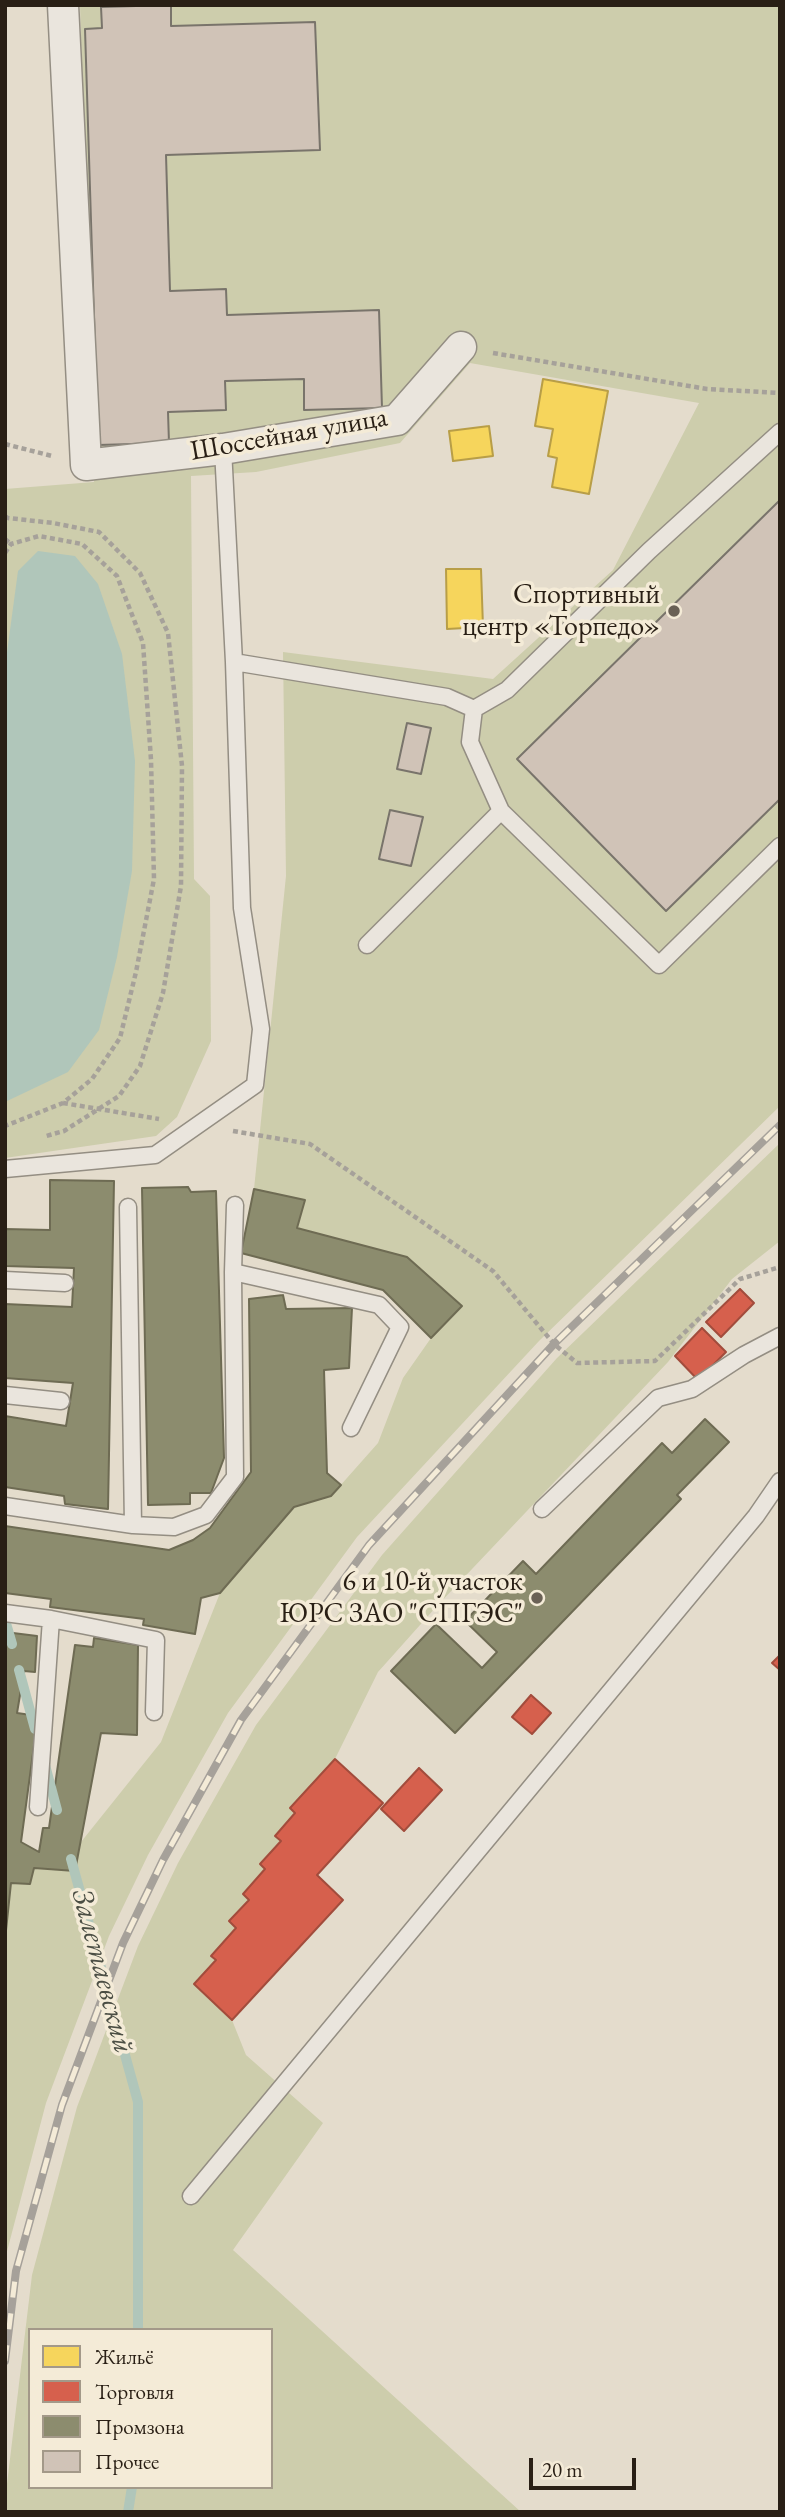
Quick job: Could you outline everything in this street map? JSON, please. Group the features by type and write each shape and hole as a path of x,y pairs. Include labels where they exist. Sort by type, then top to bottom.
{"street":[{"path":"63,5 86,465"},
{"name":"Шоссейная улица","path":"86,465 223,449 397,420 461,347"}],"lane":[{"path":"474,709 507,690 649,551 780,432"},
{"path":"5,1169 155,1155 255,1085 261,1028 242,908 234,662 223,449"},
{"path":"234,662 447,697 474,709"},
{"path":"474,709 470,742 501,811 659,965 780,846"},
{"path":"367,945 501,811"},
{"path":"5,1506 133,1525 174,1527 206,1515 235,1477 235,1205"},
{"path":"128,1207 133,1525"},
{"path":"233,1272 380,1305 400,1327 351,1428"},
{"path":"5,1280 65,1283"},
{"path":"542,1509 658,1398 692,1389 744,1355 780,1336"},
{"path":"5,1395 61,1401"},
{"path":"191,2196 756,1516 780,1481"},
{"path":"5,1613 51,1619 156,1640 154,1712"},
{"path":"38,1807 51,1619"}],"path":[{"path":"461,347 707,389 780,393"},
{"path":"5,444 86,465"},
{"path":"5,516 99,532 140,573 168,633 182,766 181,886 163,993 140,1066 119,1096 64,1131 40,1138"},
{"path":"5,553 11,544 39,536 82,544 117,576 143,643 151,760 154,879 121,1038 92,1079 63,1103 5,1126"},
{"path":"5,539 11,544"},
{"path":"63,1103 310,1143 493,1271 554,1344 577,1363 655,1361 740,1279 780,1267"}],"green space":[{"name":"Спортивный центр «Торпедо»","path":"80,5 780,5 780,1106 539,1341 357,1537 228,1713 148,1855 109,1936 46,2103 5,2259 5,1940 11,1883 30,1884 34,1868 75,1871 81,1842 161,1742 220,1593 294,1507 331,1496 378,1443 403,1378 431,1338 462,1306 407,1257 297,1228 304,1200 254,1189 286,876 283,652 493,679 613,570 699,403 470,363 400,443 256,472 191,476 194,879 210,896 211,1041 177,1117 156,1136 5,1158 5,489 94,482"},
{"path":"780,1143 780,1241 732,1279 668,1362 378,1672 335,1759 290,1808 295,1813 275,1835 281,1841 260,1864 265,1869 243,1893 249,1900 236,1928 211,1955 216,1960 194,1984 232,2020 246,2055 323,2123 233,2250 521,2512 6,2512 32,2275 77,2107 138,1946 178,1863 256,1725 382,1555 557,1358"}],"shaded area":[{"path":"38,551 75,556 98,584 122,654 135,761 132,871 117,957 99,1030 68,1072 5,1102 5,667 18,571"}],"building: Жильё":[{"path":"543,379 608,391 589,494 552,487 557,458 548,456 553,429 535,426"},
{"path":"489,426 493,456 453,461 449,431"},
{"path":"446,569 481,569 483,627 447,629"}],"building: Торговля":[{"path":"740,1289 754,1303 721,1337 706,1322"},
{"path":"702,1328 726,1352 698,1380 675,1356"},
{"path":"780,1655 780,1670 772,1663"},
{"path":"531,1695 551,1713 532,1734 512,1717"},
{"path":"335,1759 383,1803 317,1875 343,1900 232,2020 194,1984 216,1960 211,1956 236,1928 229,1921 249,1900 243,1894 265,1869 260,1864 281,1841 275,1836 295,1813 290,1808"},
{"path":"419,1768 442,1790 404,1831 381,1809"}],"building: Промзона":[{"path":"50,1180 114,1181 108,1509 65,1504 64,1496 5,1487 5,1416 66,1426 73,1383 5,1378 5,1304 72,1307 74,1268 5,1266 5,1229 50,1230"},
{"path":"188,1187 191,1192 216,1191 224,1458 211,1493 190,1493 190,1504 148,1505 142,1188"},
{"path":"254,1189 305,1200 297,1228 407,1257 462,1306 431,1338 383,1290 241,1253"},
{"path":"283,1295 286,1309 352,1308 349,1368 324,1370 327,1473 341,1485 331,1496 294,1507 220,1593 201,1598 195,1634 143,1625 144,1619 50,1607 51,1599 5,1593 5,1526 169,1550 193,1540 210,1528 251,1472 249,1299"},
{"name":"6 и 10-й участок ЮРС ЗАО \"СПГЭС\"","path":"705,1419 729,1442 677,1495 681,1499 455,1733 391,1671 436,1624 482,1668 497,1652 465,1621 523,1561 536,1574 662,1443 672,1453"},
{"path":"5,1632 37,1636 35,1672 24,1671 17,1713 38,1716 21,1842 39,1852 43,1828 49,1828 75,1645 93,1647 94,1638 138,1645 137,1735 101,1733 75,1871 34,1868 30,1884 11,1883 5,1940"}],"building: Прочее":[{"path":"171,5 171,26 315,22 320,150 166,155 170,291 226,289 227,315 379,310 382,408 304,410 304,379 225,381 226,410 168,412 169,443 98,445 85,29 102,28 101,7"},
{"path":"780,500 780,799 666,911 517,759"},
{"path":"407,723 431,728 421,774 397,769"},
{"path":"390,810 423,817 411,866 379,859"}],"waterway":[{"name":"Залетаевский","path":"5,1620 12,1644"},
{"name":"Залетаевский","path":"19,1670 35,1729"},
{"name":"Залетаевский","path":"45,1765 57,1810"},
{"name":"Залетаевский","path":"71,1859 138,2102 138,2328"},
{"name":"Залетаевский","path":"128,2512 132,2489"}],"railway":[{"path":"5,2361 16,2271 62,2105 123,1943 163,1860 241,1720 369,1545 554,1344 780,1125"}],"place":[{"name":"Спортивный центр «Торпедо»","path":"674,611"},
{"name":"6 и 10-й участок ЮРС ЗАО \"СПГЭС\"","path":"537,1598"}]}
